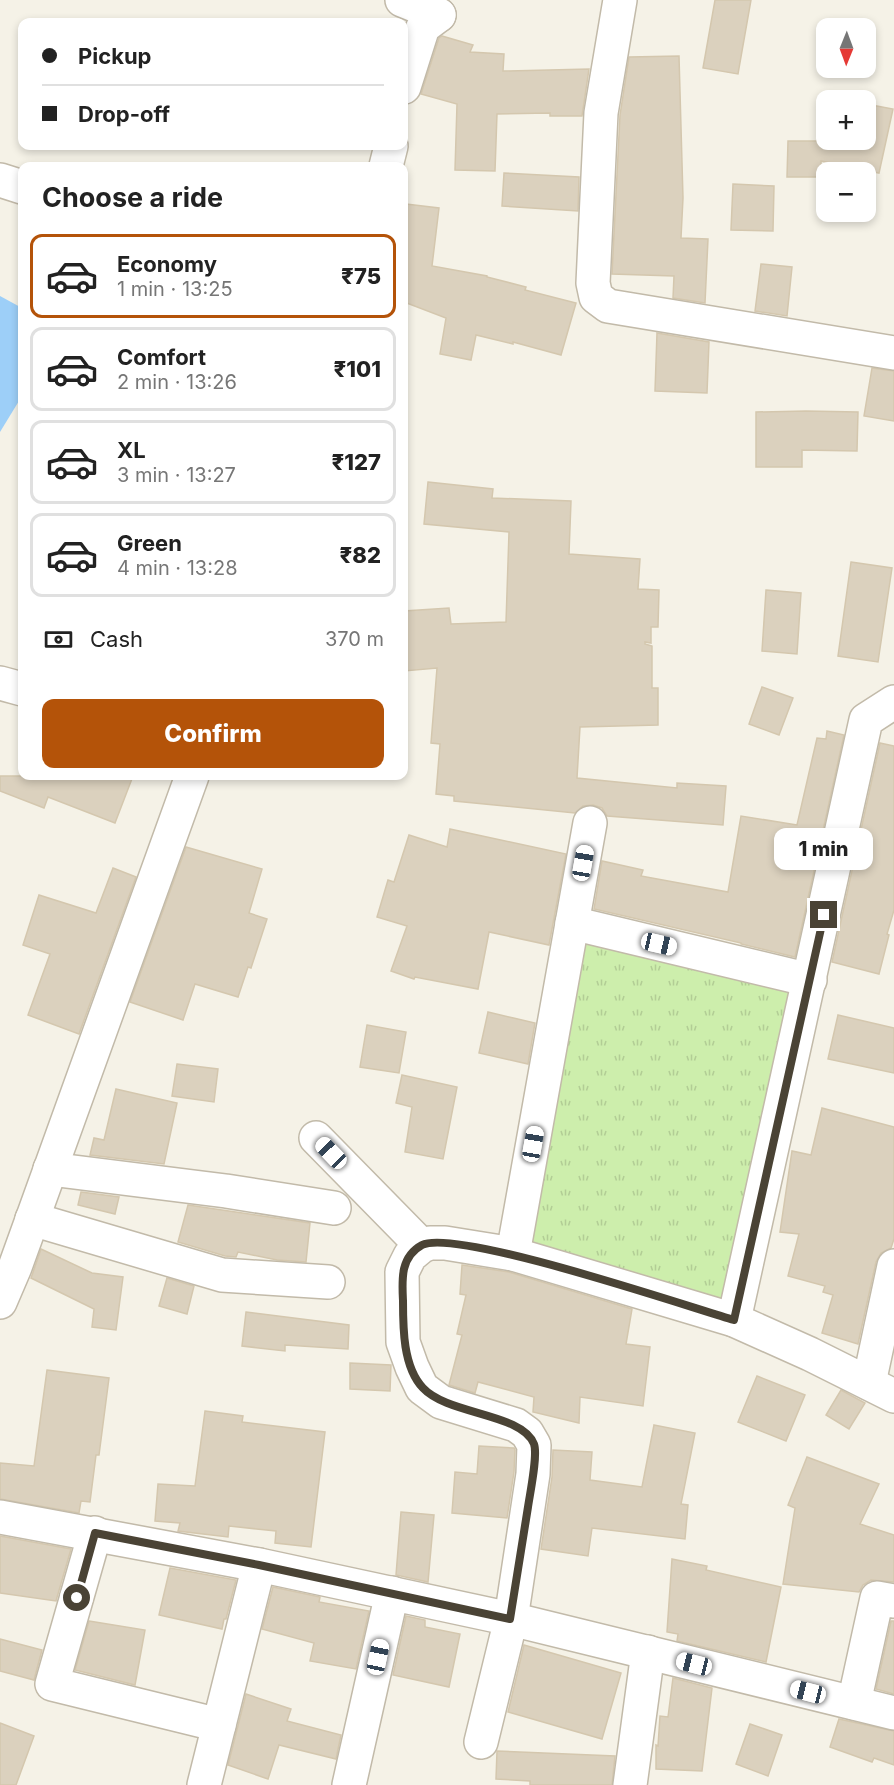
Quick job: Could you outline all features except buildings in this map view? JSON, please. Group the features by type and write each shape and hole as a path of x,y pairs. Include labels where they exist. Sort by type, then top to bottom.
{"street":[{"path":"402,0 439,15 423,27 408,74"},
{"path":"620,0 601,113 593,283 596,297 608,306 894,353"},
{"path":"0,180 18,186"},
{"path":"0,683 18,688"},
{"path":"734,1320 866,720 894,702"},
{"path":"0,1302 191,780"},
{"path":"513,1254 590,823"},
{"path":"572,923 810,980"},
{"path":"316,1138 422,1246"},
{"path":"50,1169 225,1191 334,1208"},
{"path":"32,1219 222,1275 328,1282"},
{"path":"481,1742 510,1619 533,1474 534,1445 528,1433 516,1425 441,1402 422,1388 404,1342 402,1272 410,1256 422,1246 430,1243 445,1243 513,1254 734,1320 881,1389 894,1266"},
{"path":"0,1517 95,1533 392,1593 510,1619 894,1713"},
{"path":"95,1533 52,1684 219,1725"},
{"path":"204,1785 259,1565"},
{"path":"349,1785 392,1593"},
{"path":"854,1704 877,1598 894,1601"},
{"path":"630,1785 648,1652"}],"green space":[{"path":"572,923 810,980 730,1311 518,1249"}],"water":[{"path":"0,296 18,306 18,403 0,432"}],"route":[{"path":"77,1598 95,1533 259,1565 510,1619 533,1474 534,1445 528,1433 516,1425 441,1402 422,1388 404,1342 402,1272 410,1256 422,1246 430,1243 445,1243 513,1254 734,1320 824,915"}]}
